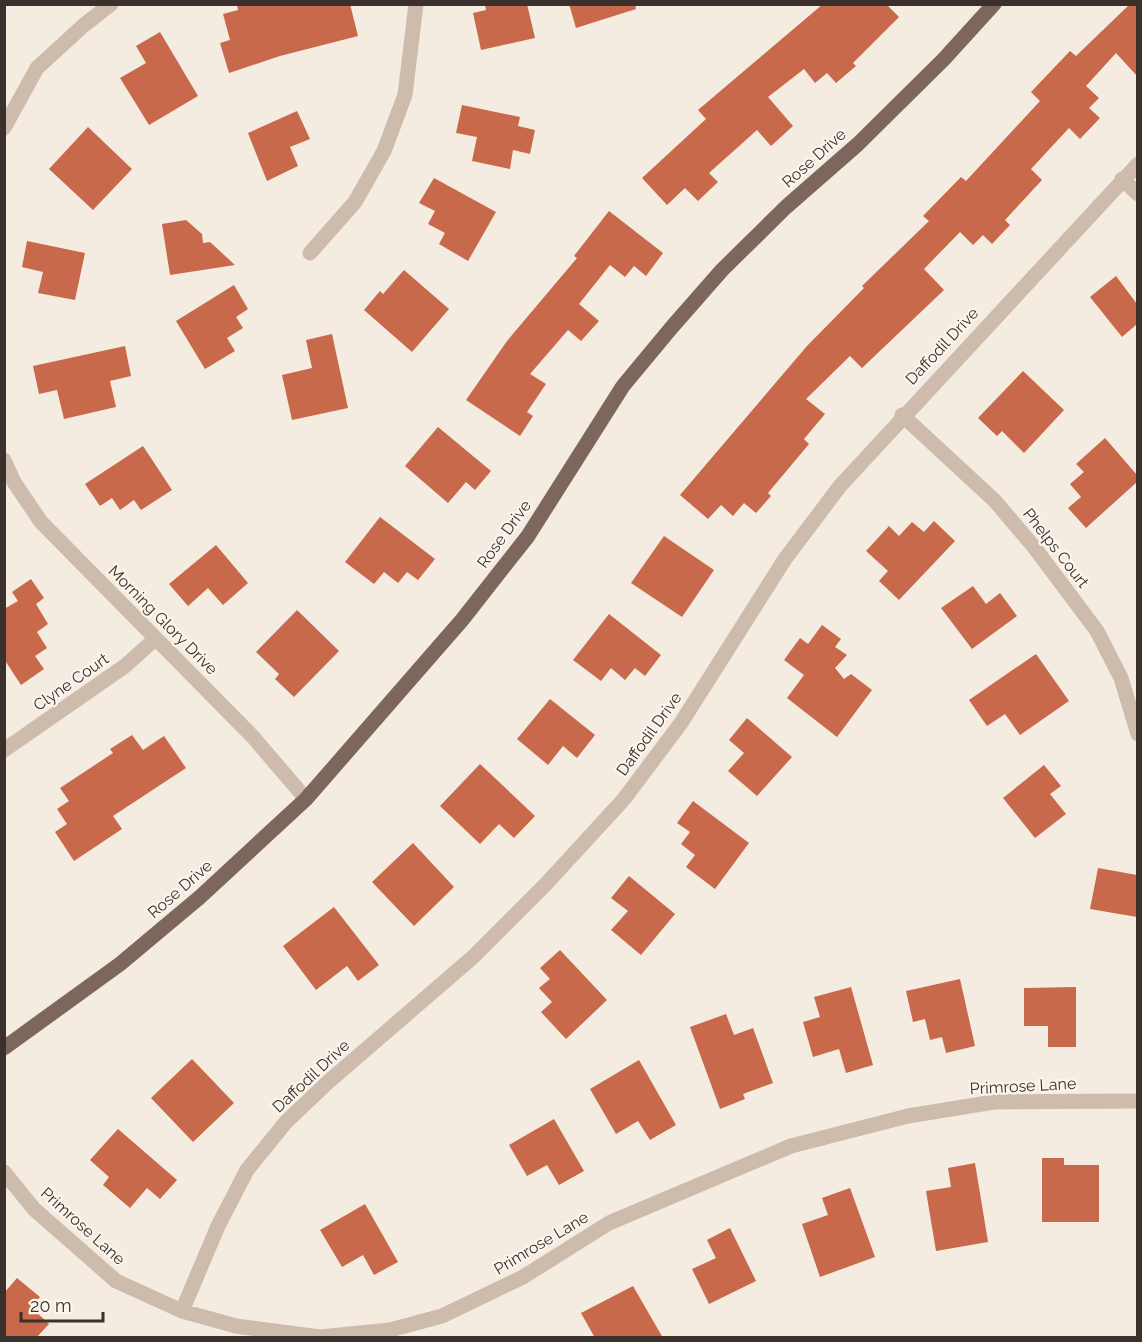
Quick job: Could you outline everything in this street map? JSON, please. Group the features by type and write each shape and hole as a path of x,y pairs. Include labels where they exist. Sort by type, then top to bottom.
{"main road":[{"name":"Rose Drive","path":"4,1048 120,963 200,897 306,799 462,620 528,536 623,386 672,327 722,270 786,207 858,144 944,59 994,4"}],"street":[{"path":"4,128 37,68 111,4"},
{"path":"310,253 355,202 384,151 405,94 416,4"},
{"name":"Daffodil Drive","path":"182,1311 218,1226 248,1170 286,1122 327,1083 473,957 546,884 624,799 681,723 785,559 840,486 902,415 1137,164"},
{"path":"1122,179 1137,194"},
{"name":"Phelps Court","path":"902,415 995,501 1041,556 1096,631 1121,678 1137,734"},
{"name":"Morning Glory Drive","path":"4,460 14,483 41,522 253,737 306,799"},
{"name":"Clyne Court","path":"4,750 125,666 155,639"},
{"name":"Primrose Lane","path":"4,1172 34,1209 116,1281 182,1311 236,1326 320,1337 390,1330 442,1316 523,1277 609,1223 791,1146 908,1116 994,1102 1137,1101"}],"building":[{"path":"237,4 350,4 358,36 280,56 229,73 220,43 230,40 223,14 238,10"},
{"path":"485,4 527,4 535,38 481,50 473,13 486,10"},
{"path":"569,4 635,4 636,9 576,28"},
{"path":"823,4 886,4 899,17 853,63 856,66 836,83 827,73 815,83 804,69 768,97 793,126 771,146 757,130 709,173 718,182 698,201 685,188 667,205 642,178 706,119 698,110"},
{"path":"1130,4 1137,4 1137,76 1116,53 1086,86 1099,98 1089,108 1100,118 1080,139 1069,128 1031,169 1042,180 1005,220 1010,225 992,244 983,235 973,245 960,232 924,269 944,290 862,368 850,356 806,399 825,414 804,439 809,444 768,493 771,496 756,513 744,503 733,516 721,505 708,519 680,495 807,346 864,288 862,286 929,221 923,216 961,177 966,181 1040,101 1031,92 1070,51 1076,56"},
{"path":"160,32 198,96 149,125 120,78 146,63 136,46"},
{"path":"462,105 520,117 518,126 535,130 530,154 513,150 510,169 472,161 477,137 456,133"},
{"path":"297,111 310,139 290,147 298,166 267,181 248,133"},
{"path":"88,127 132,169 93,210 49,169"},
{"path":"434,178 496,212 468,261 439,244 445,233 428,224 435,211 419,203"},
{"path":"609,211 663,253 646,276 634,266 625,277 610,265 579,304 599,321 581,341 568,330 530,374 546,384 527,412 533,416 520,436 466,400 507,341 577,258 574,256"},
{"path":"186,220 202,234 203,243 210,242 235,265 170,275 162,224"},
{"path":"27,241 85,253 75,300 38,293 43,272 22,267"},
{"path":"404,270 449,309 412,352 364,310 380,291 383,294"},
{"path":"1116,276 1137,304 1137,324 1122,337 1090,297"},
{"path":"234,285 248,309 236,317 243,328 227,338 235,351 205,369 176,321"},
{"path":"332,334 348,408 292,420 282,375 312,368 306,340"},
{"path":"125,346 131,376 110,381 116,407 64,419 57,390 39,394 33,366"},
{"path":"1023,371 1064,410 1024,453 1002,431 997,436 978,418"},
{"path":"438,427 491,471 475,490 466,482 448,503 405,466"},
{"path":"1105,438 1137,475 1137,482 1086,528 1068,508 1081,497 1070,484 1084,472 1076,464"},
{"path":"143,446 172,490 141,510 134,500 120,510 112,498 100,506 85,484"},
{"path":"380,517 435,559 418,580 407,572 398,583 384,572 374,584 345,562"},
{"path":"934,521 955,541 899,600 879,581 888,571 866,551 889,526 899,536 912,522 924,532"},
{"path":"664,536 714,570 682,617 631,583"},
{"path":"216,545 248,583 223,605 208,588 188,606 169,584"},
{"path":"31,579 44,598 36,604 48,624 37,632 47,648 35,656 44,669 21,685 4,659 4,609 18,601 12,592"},
{"path":"973,586 986,604 1000,593 1017,616 972,649 941,608"},
{"path":"297,610 339,651 294,697 275,679 279,674 256,652"},
{"path":"609,614 661,655 645,676 635,668 625,680 611,668 601,681 573,660"},
{"path":"822,625 841,639 835,647 847,655 835,668 844,679 851,674 872,690 837,737 787,698 804,675 784,660 800,638 808,644"},
{"path":"1036,654 1069,701 1020,735 1005,714 987,726 969,700"},
{"path":"550,699 595,735 577,758 563,746 548,765 517,739"},
{"path":"747,718 792,757 757,796 728,771 744,753 729,740"},
{"path":"132,735 143,750 164,736 186,768 113,816 122,829 74,861 55,832 67,824 57,809 69,801 60,788 113,753 110,749"},
{"path":"480,764 535,816 514,838 499,824 480,844 440,806"},
{"path":"1044,765 1061,786 1050,794 1066,814 1035,838 1003,798"},
{"path":"693,801 749,843 715,889 686,867 695,855 681,844 690,832 677,823"},
{"path":"413,843 454,887 414,926 372,882"},
{"path":"1098,868 1137,875 1137,917 1090,909"},
{"path":"629,876 675,914 641,955 611,930 628,911 611,898"},
{"path":"334,907 379,965 358,981 347,966 316,990 283,946"},
{"path":"560,950 607,1000 566,1039 541,1012 552,1002 539,988 550,979 540,968"},
{"path":"960,979 975,1046 946,1053 942,1037 930,1040 925,1019 913,1022 906,991"},
{"path":"851,987 873,1065 846,1073 839,1049 813,1057 803,1022 820,1017 814,997"},
{"path":"1076,987 1076,1047 1048,1047 1048,1026 1024,1026 1024,988"},
{"path":"726,1014 734,1035 753,1028 773,1083 743,1094 745,1099 720,1109 690,1027"},
{"path":"192,1059 234,1103 193,1142 151,1098"},
{"path":"639,1060 676,1125 650,1140 638,1121 616,1134 590,1089"},
{"path":"554,1119 584,1171 559,1185 547,1165 527,1176 509,1145"},
{"path":"118,1129 177,1180 160,1199 147,1188 130,1208 103,1185 109,1177 90,1160"},
{"path":"1042,1158 1064,1158 1064,1165 1099,1165 1099,1222 1042,1222"},
{"path":"975,1163 988,1242 936,1251 926,1191 951,1187 948,1168"},
{"path":"850,1188 875,1257 820,1277 802,1224 828,1215 822,1198"},
{"path":"365,1204 398,1262 374,1275 363,1255 342,1267 320,1230"},
{"path":"730,1228 756,1281 709,1304 692,1269 716,1258 707,1240"},
{"path":"17,1278 40,1297 31,1307 49,1324 36,1338 4,1338 4,1293"},
{"path":"633,1286 663,1338 595,1338 581,1313"}]}
